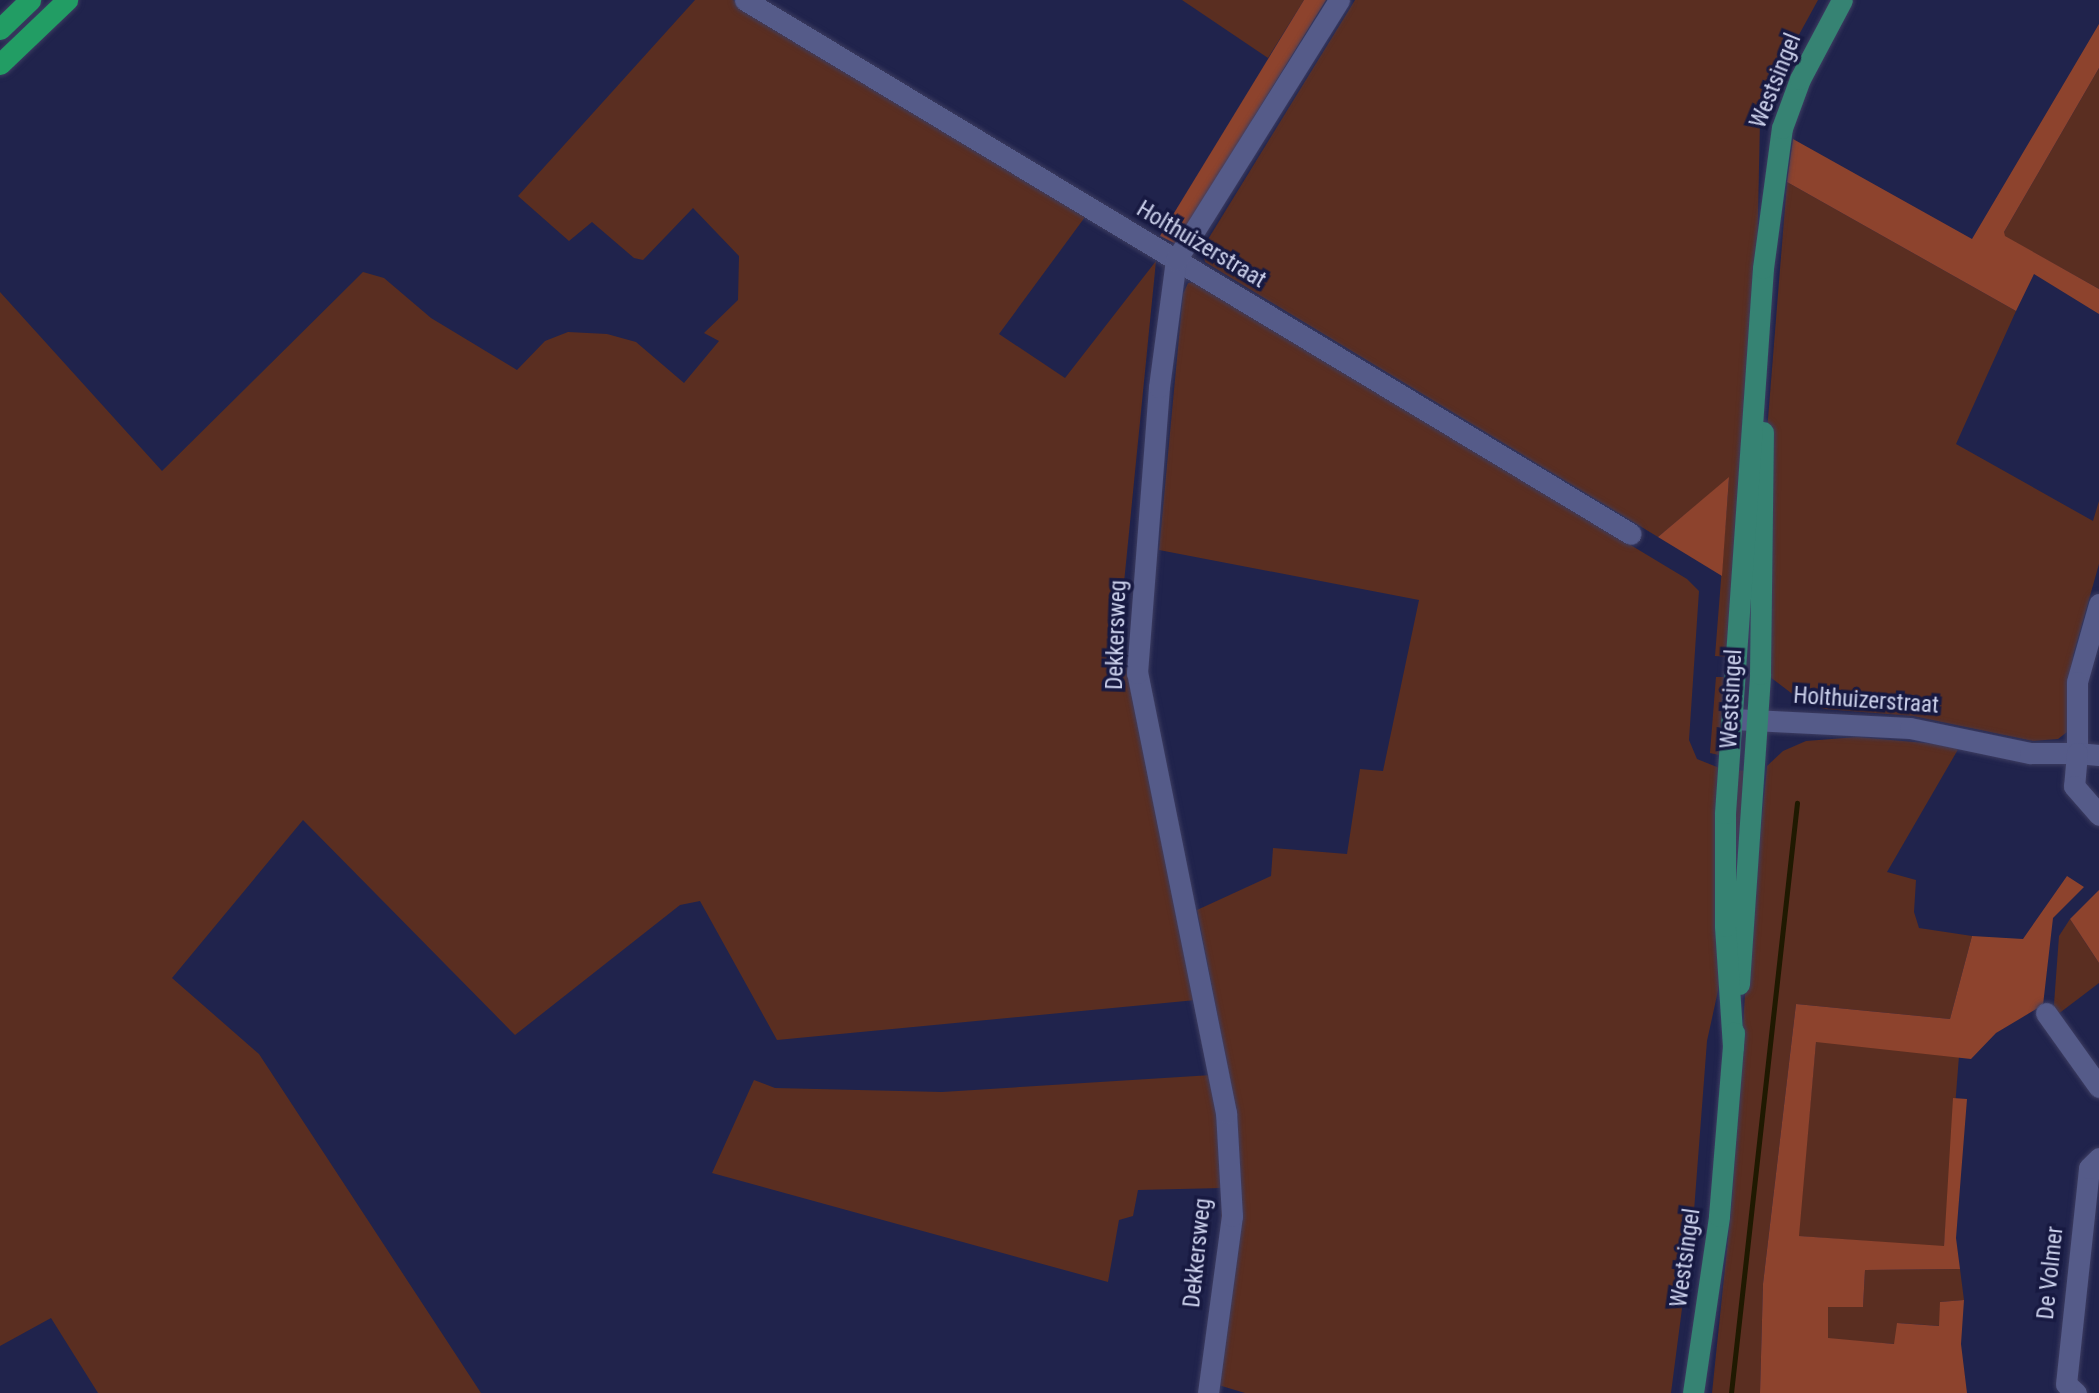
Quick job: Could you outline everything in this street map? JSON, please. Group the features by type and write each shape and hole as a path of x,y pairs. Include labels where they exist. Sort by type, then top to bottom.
{"highway":[{"path":"0,29 30,0"},
{"path":"0,64 67,0"}],"main road":[{"name":"Westsingel","path":"1733,1047 1725,827 1756,354 1773,172 1782,128 1800,79 1842,0"},
{"name":"Westsingel","path":"1693,1393 1719,1216 1758,720 1766,532 1763,413 1756,354"}],"street":[{"name":"Holthuizerstraat","path":"745,0 1631,534"},
{"name":"Dekkersweg","path":"1208,1393 1232,1216 1226,1114 1138,673 1158,387 1175,260 1339,0"},
{"path":"2099,604 2077,682 2074,786 2099,815"},
{"name":"Holthuizerstraat","path":"1733,719 1910,728 2029,754 2099,755"},
{"path":"2046,1013 2099,1087"},
{"name":"De Volmer","path":"2076,1393 2066,1384 2089,1168 2099,1158"}],"shaded area":[{"path":"695,0 733,0 1085,217 999,334 1065,378 1156,261 1119,633 1196,1000 777,1040 700,901 680,905 515,1035 303,820 172,978 259,1054 481,1393 98,1393 51,1318 0,1346 0,292 162,471 363,272 384,278 431,318 517,370 545,341 568,332 607,334 636,342 684,383 719,341 704,333 738,300 739,256 693,208 643,260 634,258 592,222 569,241 518,196"},
{"path":"1182,0 1304,0 1268,58"},
{"path":"1304,0 1326,0 1176,244 1160,236"},
{"path":"1355,0 1818,0 1784,62 1760,119 1757,266 1731,657 1715,656 1729,478 1658,537 1205,262 1202,249"},
{"path":"2099,24 2099,68 2004,232 2005,236 2099,289 2099,314 2034,274 2016,311 1787,182 1793,139 1972,239"},
{"path":"2099,68 2099,289 2004,236 2004,232"},
{"path":"1787,182 2016,311 1956,444 2093,521 2099,501 2099,564 2073,656 2067,732 2058,739 2033,741 1913,716 1824,709 1803,702 1770,677 1767,431"},
{"path":"1194,282 1687,579 1699,591 1689,740 1697,759 1722,769 1723,968 1707,1041 1693,1224 1671,1393 1245,1393 1215,1384 1227,1065 1197,910 1271,876 1273,848 1347,854 1360,769 1383,771 1419,600 1159,550 1183,294 1188,283"},
{"path":"1729,477 1722,576 1658,537"},
{"path":"1716,677 1730,677 1723,756 1710,753"},
{"path":"1857,737 1960,746 1887,872 1916,880 1914,912 1919,928 1972,936 1950,1019 1796,1004 1763,1284 1760,1393 1712,1393 1732,1200 1746,978 1767,766 1783,751 1806,741"},
{"path":"1732,770 1749,771 1735,948"},
{"path":"2067,876 2084,887 2053,918 2043,1005 1996,1033 1971,1059 1816,1042 1799,1236 1944,1246 1953,1098 1967,1099 1956,1238 1960,1269 1865,1270 1863,1307 1828,1307 1828,1338 1894,1344 1897,1323 1939,1326 1940,1302 1964,1300 1961,1344 1967,1393 1760,1393 1763,1284 1796,1004 1950,1019 1972,936 2023,939"},
{"path":"2099,890 2099,963 2070,919"},
{"path":"2070,919 2099,963 2099,983 2053,1018 2059,936"},
{"path":"1816,1041 1959,1056 1944,1247 1798,1236"},
{"path":"1212,1075 1220,1124 1222,1188 1138,1190 1133,1216 1119,1220 1108,1282 712,1173 754,1080 775,1088 942,1092"},
{"path":"1960,1269 1964,1300 1940,1302 1940,1326 1898,1323 1895,1344 1828,1339 1828,1307 1863,1306 1865,1270"}],"waterway":[{"path":"1731,1393 1797,803"}]}
